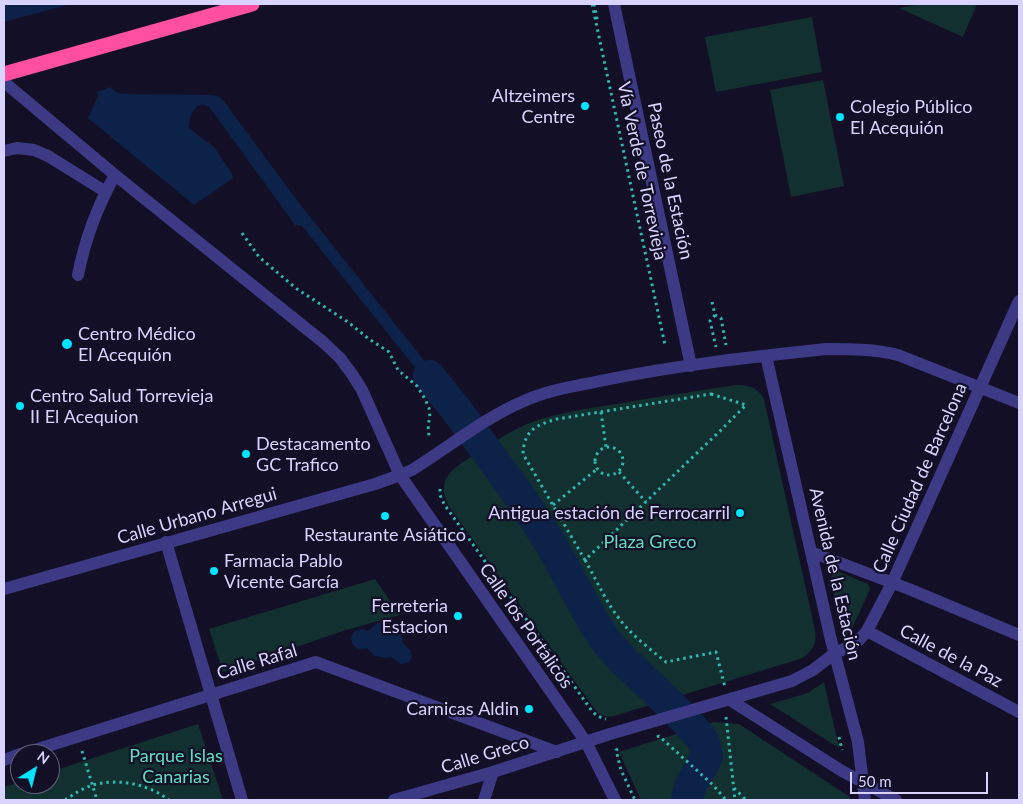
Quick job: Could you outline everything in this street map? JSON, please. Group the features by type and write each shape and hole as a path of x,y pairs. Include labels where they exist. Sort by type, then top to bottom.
{"highway":[{"path":"4,74 252,4"}],"street":[{"name":"Paseo de la Estación","path":"614,4 691,366"},
{"name":"Calle los Portalicos","path":"4,82 115,175 323,342 340,358 362,390 400,475 586,742 615,800"},
{"path":"4,151 18,148 34,150 48,156 106,192"},
{"path":"78,275 90,228 115,175"},
{"name":"Calle Ciudad de Barcelona","path":"835,653 853,646 867,631 892,583 1019,301"},
{"path":"691,366 826,349 857,348 898,355 1019,403"},
{"name":"Avenida de la Estación","path":"766,356 827,624 858,742 865,800"},
{"name":"Calle Urbano Arregui","path":"4,589 375,484 400,475 422,464 496,415 540,395 638,373 691,366"},
{"path":"166,542 242,800"},
{"path":"812,552 1019,635"},
{"name":"Calle de la Paz","path":"867,631 1019,712"},
{"path":"586,742 792,681 813,670 835,653"},
{"name":"Calle Rafal","path":"53,744 316,662 557,752"},
{"path":"727,701 864,784 896,800"},
{"name":"Calle Greco","path":"394,800 493,772 586,742"},
{"path":"484,800 493,772"}],"path":[{"path":"593,4 666,345"},
{"path":"242,234 259,257 285,280 389,352 398,370 417,386 425,399 430,417 428,424 429,436"},
{"path":"712,302 714,315 710,321 715,344"},
{"path":"714,315 721,318 726,345"},
{"path":"585,560 746,405 711,394 557,419 538,425 531,430 523,445 523,454 554,505 610,606 620,619 646,646 666,662 716,652 725,687 717,689"},
{"path":"601,412 606,447"},
{"path":"606,447 616,449 623,457 622,468 614,475 610,476 600,473 597,469 595,456 601,449 606,447"},
{"path":"554,505 597,469"},
{"path":"619,472 646,502"},
{"path":"440,489 440,495 444,504 592,711 604,719"},
{"path":"726,717 735,800"},
{"path":"650,739 659,736 713,785 726,800"},
{"path":"624,747 616,750 621,770 635,800"},
{"path":"82,750 97,800"},
{"path":"65,800 93,785 110,782 146,787 169,800"},
{"path":"734,788 746,800"}],"green space":[{"path":"920,4 977,4 963,37 899,8"},
{"path":"812,17 822,72 716,92 705,37"},
{"path":"823,80 844,186 791,197 770,90"},
{"name":"Plaza Greco","path":"736,385 752,388 759,392 764,399 815,630 813,647 808,654 800,659 614,716 602,715 594,708 448,505 444,487 446,480 454,469 467,459 500,438 539,420 562,413"},
{"path":"837,571 868,584 870,589 850,633 847,635 842,632 831,579 832,575"},
{"path":"375,579 400,615 346,630 223,672 209,629"},
{"path":"824,682 839,748 770,704 808,693"},
{"path":"714,722 739,724 850,797 850,800 641,800 619,752"},
{"name":"Parque Islas Canarias","path":"198,724 223,800 4,800 4,787 10,785 10,794 60,794 60,769"}],"water":[{"path":"4,4 71,4 4,22"},
{"path":"110,87 116,92 123,94 214,95 223,100 299,203 462,408 453,415 302,226 295,225 210,108 205,105 197,106 190,118 189,128 214,147 233,178 194,205 88,118 98,96 97,92"},
{"path":"382,622 396,627 402,636 403,643 411,651 412,657 409,662 401,664 391,657 375,656 367,648 358,649 352,644 351,637 355,631 362,629 368,631 376,624"}],"waterway":[{"path":"429,376 521,498 551,544 594,623 606,641 624,661 674,708 703,741 707,755 691,784 687,800"}],"place":[{"name":"Altzeimers Centre","path":"585,106"},
{"name":"Colegio Público El Acequión","path":"840,117"},
{"name":"Centro Médico El Acequión","path":"67,344"},
{"name":"Centro Salud Torrevieja II El Acequion","path":"20,406"},
{"name":"Destacamento GC Trafico","path":"246,454"},
{"name":"Antigua estación de Ferrocarril","path":"740,513"},
{"name":"Restaurante Asiático","path":"385,516"},
{"name":"Farmacia Pablo Vicente García","path":"214,571"},
{"name":"Ferreteria Estacion","path":"458,616"},
{"name":"Carnicas Aldin","path":"529,709"}]}
